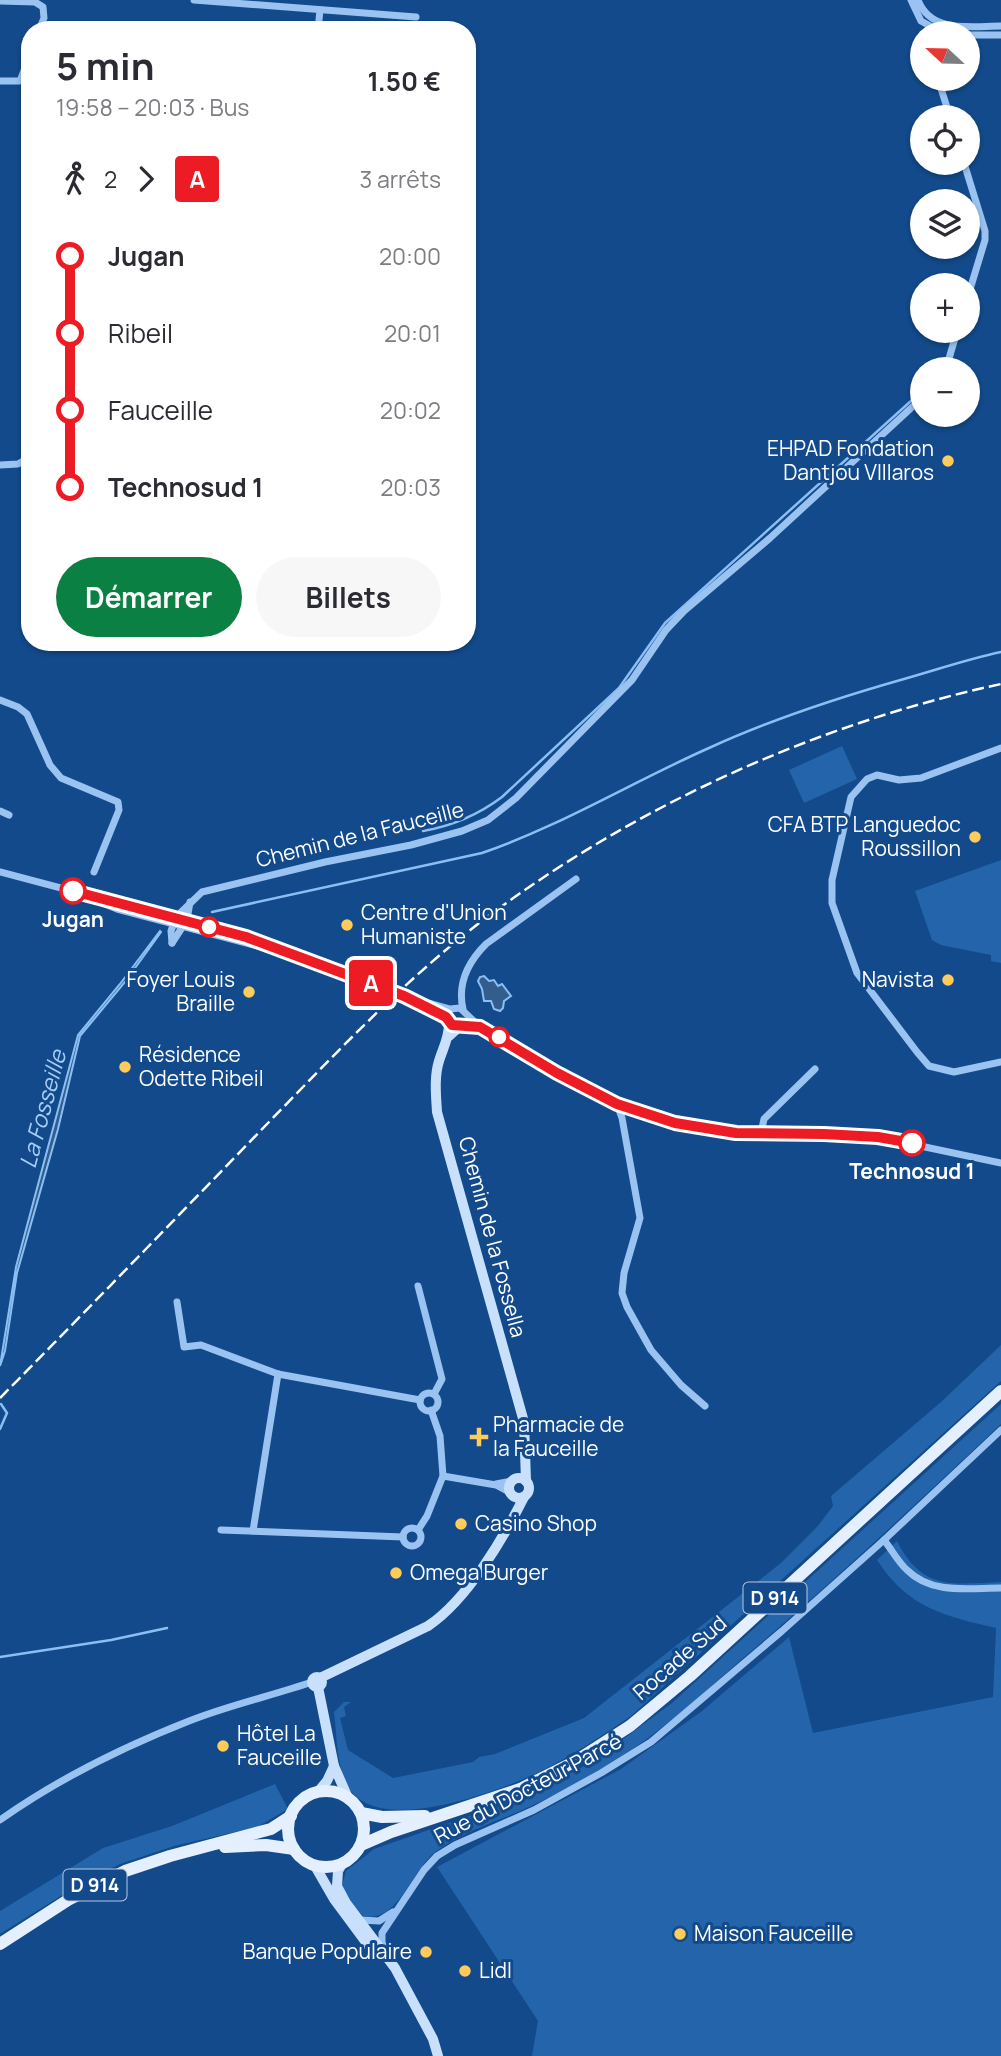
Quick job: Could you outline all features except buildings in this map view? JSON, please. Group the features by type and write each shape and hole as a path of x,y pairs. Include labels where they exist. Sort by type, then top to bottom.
{"main road":[{"name":"Rocade Sud","path":"443,1815 533,1783 574,1762 630,1726 690,1676 1001,1391"},
{"path":"333,1791 348,1798 361,1813 365,1832 361,1845 352,1857 342,1864 315,1866 304,1860 294,1849 288,1832 291,1816 304,1798 318,1792 333,1791"},
{"name":"D 914","path":"361,1813 382,1817 443,1815"},
{"name":"D 914","path":"361,1845 443,1815"},
{"name":"D 914","path":"0,1944 99,1883 146,1863 271,1829 291,1816"},
{"name":"D 914","path":"200,1849 266,1845 294,1849"}],"street":[{"path":"194,0 416,17"},
{"path":"911,0 922,21"},
{"path":"918,0 926,21"},
{"path":"0,1 36,2 43,7 43,21"},
{"path":"319,21 320,10"},
{"path":"980,28 1001,26"},
{"path":"980,35 1001,35"},
{"path":"0,81 20,81 21,78"},
{"path":"968,175 985,231 975,273"},
{"name":"Chemin de la Fauceille","path":"174,921 202,892 325,862 411,845 462,831 488,820 516,798 617,696 632,680 666,630 684,611 770,538 910,409"},
{"path":"0,465 21,462"},
{"path":"1,702 18,707 27,715 50,765 61,778 118,802 119,810 94,872"},
{"path":"1001,748 921,778 900,780 877,775 867,779 851,797 832,880 832,903 857,973 929,1066 954,1072 1001,1062"},
{"path":"0,811 9,815"},
{"path":"0,872 283,951 369,982 480,1027 557,1073 617,1104 649,1116 705,1130 878,1137 1001,1163"},
{"path":"456,1019 467,969 473,957 486,944 576,879"},
{"path":"174,921 172,943 185,923 190,902"},
{"name":"Chemin de la Fossella","path":"0,1820 88,1766 140,1742 190,1721 317,1682 428,1626 454,1604 494,1552 513,1519 516,1488 525,1449 524,1422 437,1112 438,1063 456,1019"},
{"path":"761,1133 764,1119 815,1069"},
{"path":"617,1104 640,1218 624,1273 622,1293 651,1350 681,1385 705,1406"},
{"path":"418,1286 442,1379 434,1394"},
{"path":"177,1302 184,1347 201,1345 278,1374 420,1400"},
{"path":"253,1531 278,1374"},
{"path":"420,1400 426,1393 434,1394"},
{"path":"431,1410 438,1402 434,1394"},
{"path":"420,1400 423,1408 431,1410"},
{"path":"418,1530 427,1516 443,1476 440,1436 431,1410"},
{"name":"Rue du Docteur Parcé","path":"382,1933 424,1870 437,1856 454,1845 534,1810 651,1742 782,1631 1001,1430"},
{"path":"443,1476 516,1488"},
{"path":"403,1537 410,1528 418,1530"},
{"path":"221,1530 403,1537"},
{"path":"403,1537 408,1545 417,1545 421,1537 418,1530"},
{"path":"884,1540 906,1569 918,1580 932,1586 1001,1588"},
{"path":"317,1682 334,1766 348,1798"},
{"path":"318,1792 334,1766"},
{"path":"342,1864 338,1871 337,1886 346,1903 395,1969"},
{"path":"315,1866 334,1899 419,2015 435,2056"},
{"path":"334,1899 360,1930 369,1934 382,1933 382,1943 412,2004"},
{"path":"361,1920 379,1922 396,1910"}],"shaded area":[{"path":"842,746 857,779 804,803 789,770"},
{"path":"1001,860 1001,963 991,961 991,955 941,945 932,940 915,891"},
{"path":"160,931 125,982 80,1036 58,1129 17,1273 5,1351 0,1366 16,1267 78,1035"},
{"path":"484,976 489,981 494,980 498,986 502,984 511,996 504,1001 500,1011 494,1009 491,1001 484,1001 478,981"},
{"path":"1001,1345 1001,1381 631,1716 535,1774 465,1799 408,1810 382,1808 361,1800 347,1785 339,1759 334,1712 344,1702 351,1702 344,1707 346,1716 340,1718 348,1750 393,1778 473,1762 479,1757 495,1754 584,1718 781,1563 817,1527 833,1506 831,1496 941,1402"},
{"path":"1001,1404 1001,1424 841,1573 660,1729 620,1758 575,1784 448,1843 429,1858 405,1892 387,1911 376,1916 363,1916 349,1900 342,1885 346,1871 374,1849 532,1794 595,1760 672,1703"},
{"path":"897,1541 917,1569 940,1581 1001,1582 1001,2056 532,2056 538,2021 437,1867 621,1769 702,1711 789,1637 813,1733 993,1697 996,1628 929,1608 901,1589 877,1560"},
{"path":"275,1784 288,1809 257,1827 174,1846 120,1864 80,1884 0,1934 0,1911 103,1848 172,1826"}],"waterway":[{"path":"423,831 464,819 502,797 619,688 665,623 910,402"},
{"path":"212,912 482,853 541,830 733,737 854,694 1001,652"},
{"name":"La Fosseille","path":"0,1429 7,1413 1,1404"},
{"path":"0,1657 111,1640 167,1628"}],"railway":[{"path":"0,1398 379,1011 437,958 498,909 615,833 738,770 868,720 1001,684"}],"bus line":[{"name":"A","path":"73,891 230,932 362,979 446,1017 452,1025 480,1027 557,1073 617,1104 649,1116 705,1130 878,1137 912,1143"}],"place":[{"name":"EHPAD Fondation Dantjou VIllaros","path":"948,461"},
{"name":"CFA BTP Languedoc Roussillon","path":"975,837"},
{"name":"Jugan","path":"73,891"},
{"name":"Centre d'Union Humaniste","path":"347,925"},
{"name":"Navista","path":"948,980"},
{"name":"Foyer Louis Braille","path":"249,992"},
{"name":"Résidence Odette Ribeil","path":"125,1067"},
{"name":"Technosud 1","path":"912,1143"},
{"name":"Pharmacie de la Fauceille","path":"479,1437"},
{"name":"Casino Shop","path":"461,1524"},
{"name":"Omega Burger","path":"396,1573"},
{"name":"Hôtel La Fauceille","path":"223,1746"},
{"name":"Maison Fauceille","path":"680,1934"},
{"name":"Banque Populaire","path":"426,1952"},
{"name":"Lidl","path":"465,1971"}]}
